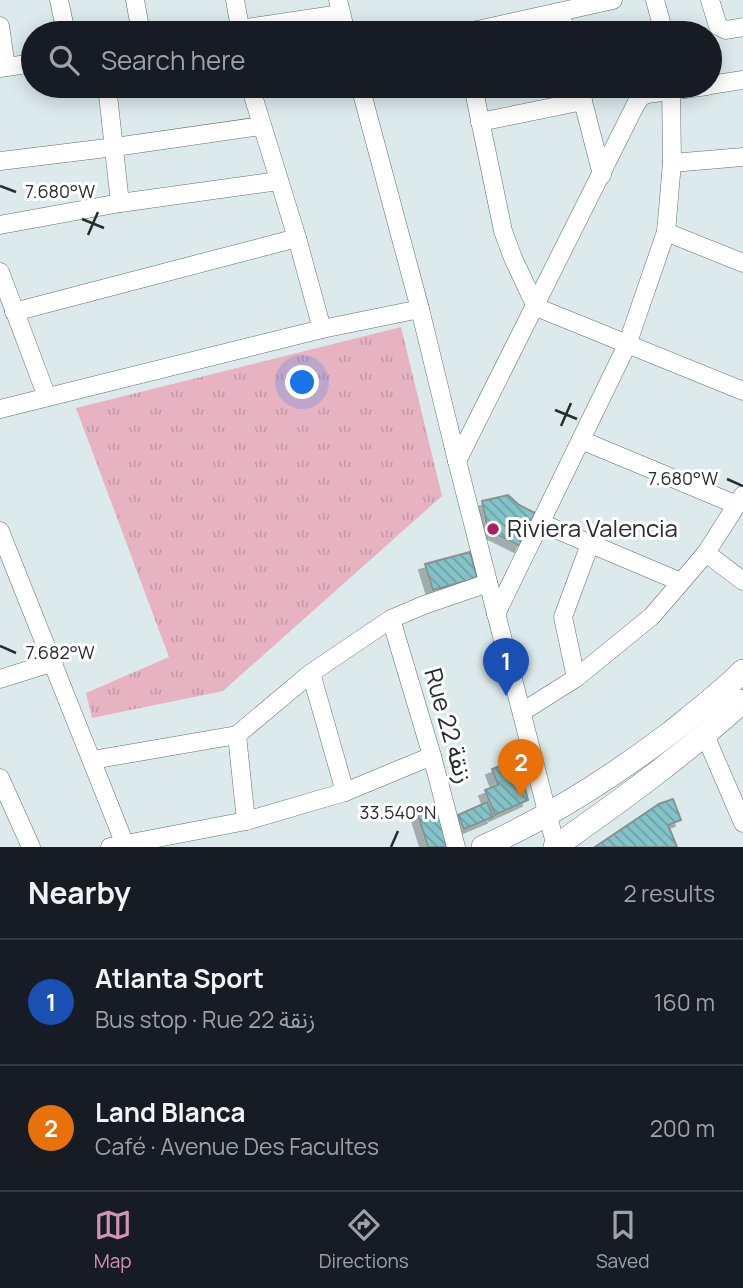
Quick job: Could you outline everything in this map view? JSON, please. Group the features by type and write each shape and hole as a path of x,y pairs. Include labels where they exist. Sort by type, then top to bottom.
{"main road":[{"path":"484,847 548,816 626,766 722,692 743,671"},
{"path":"555,847 650,779 743,701"}],"street":[{"path":"60,0 64,21"},
{"path":"135,0 139,21"},
{"path":"234,0 238,21"},
{"path":"519,21 613,0"},
{"path":"655,0 661,21"},
{"path":"710,0 715,21"},
{"path":"282,21 340,7"},
{"path":"560,12 563,21"},
{"path":"0,26 3,67 21,65"},
{"path":"722,28 726,30 743,27"},
{"path":"722,84 743,80"},
{"path":"109,98 120,203"},
{"path":"253,98 322,329"},
{"path":"363,98 420,309 555,847"},
{"path":"475,98 503,231 536,307 743,391"},
{"path":"480,122 564,98"},
{"path":"582,98 601,174"},
{"path":"457,461 640,98"},
{"path":"496,614 627,345 666,232 671,163 671,98"},
{"path":"0,161 261,126"},
{"path":"671,163 743,158"},
{"path":"0,225 120,203 279,181"},
{"path":"666,232 743,263"},
{"path":"14,312 297,238"},
{"path":"0,272 47,397"},
{"path":"0,409 322,329 420,309"},
{"path":"522,712 576,677 652,617 706,553 740,500 581,440"},
{"path":"541,523 681,582"},
{"path":"0,531 8,572 54,662 92,760 121,846 246,821 345,792 432,756"},
{"path":"576,677 563,617 590,544"},
{"path":"706,553 743,581"},
{"path":"92,760 237,735 311,673 391,619 488,583"},
{"name":"Rue 22 زنقة","path":"391,619 456,847"},
{"path":"0,679 54,662"},
{"path":"311,673 345,792"},
{"path":"237,735 246,821"},
{"path":"705,735 743,823"},
{"path":"0,778 31,847"}],"green space":[{"path":"401,327 442,496 223,691 92,718 86,693 169,657 76,408"}],"building":[{"path":"508,495 519,505 535,513 520,546 488,530 482,501"},
{"path":"470,552 477,578 433,590 425,564"},
{"path":"517,759 528,800 495,815 485,790 498,785 492,769"},
{"path":"673,799 681,820 668,825 677,847 595,847 659,804"},
{"path":"487,802 493,817 464,829 458,815"},
{"path":"438,808 447,847 428,847 418,815"}],"place":[{"name":"Riviera Valencia","path":"493,529"},
{"name":"Atlanta Sport","path":"506,696"},
{"name":"Land Blanca","path":"521,797"}]}
